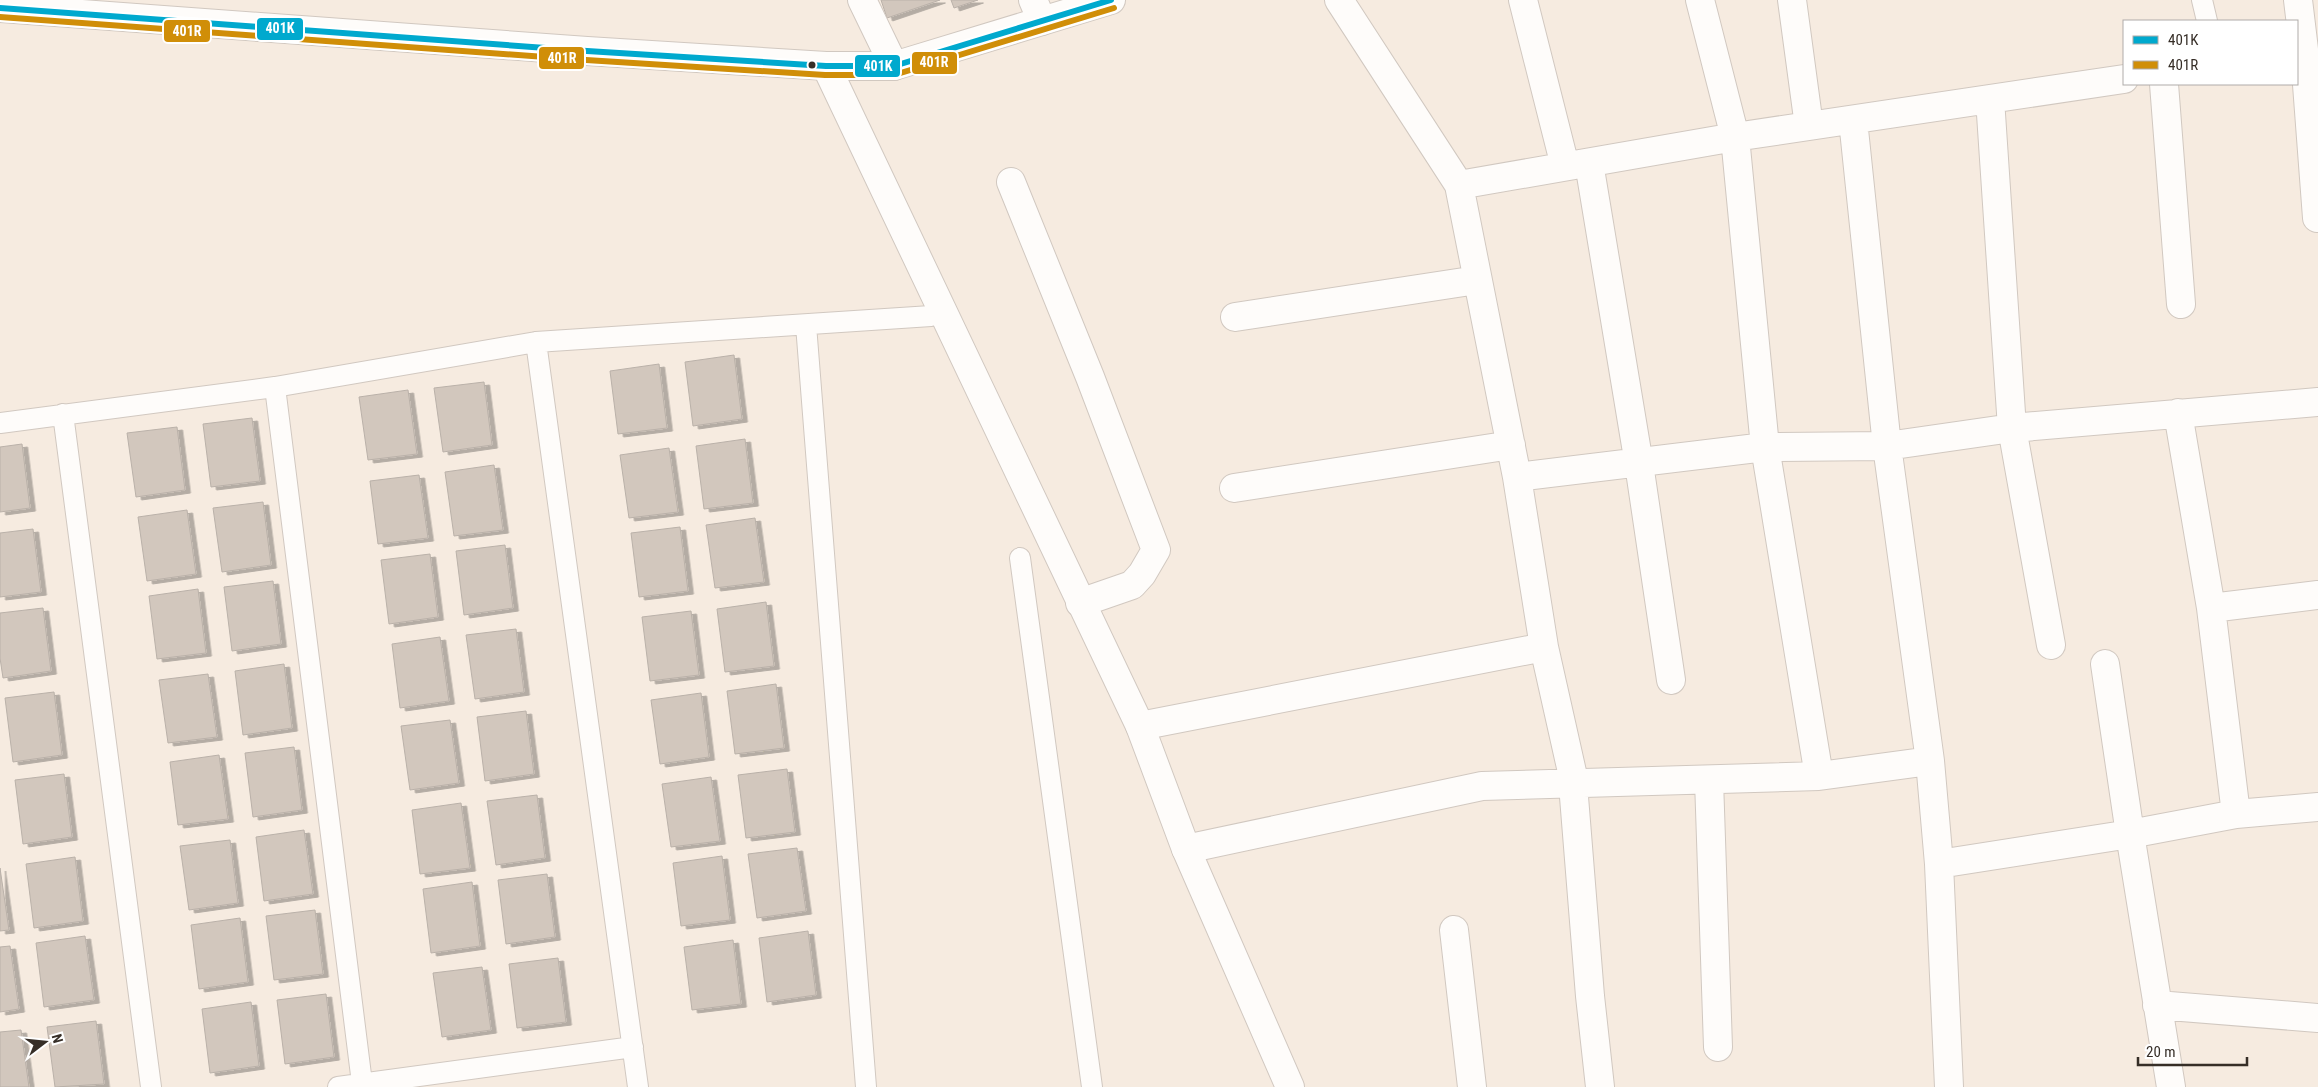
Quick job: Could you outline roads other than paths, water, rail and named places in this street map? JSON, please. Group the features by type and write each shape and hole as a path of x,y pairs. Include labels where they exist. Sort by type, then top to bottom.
{"street":[{"path":"862,0 894,66"},
{"path":"0,8 826,66 894,66 1038,11 1111,0"},
{"path":"1340,0 1459,185 1511,444 1544,647 1573,784 1590,996 1600,1087"},
{"path":"1522,0 1577,164 1639,464 1671,680"},
{"path":"1700,0 1735,137 1765,447 1819,776"},
{"path":"1792,0 1809,126"},
{"path":"2298,0 2307,58 2317,218"},
{"path":"826,66 1140,726 1186,849 1290,1087"},
{"path":"1459,185 1735,137 2123,79"},
{"path":"2164,85 2181,304"},
{"path":"1990,99 2012,428 2051,645"},
{"path":"1853,120 1887,446 1930,761 1940,864 1949,1087"},
{"path":"1011,182 1090,376 1156,550 1142,574 1132,585 1080,602"},
{"path":"1235,317 1477,280"},
{"path":"1517,477 1639,464 1765,447 1887,446 2012,428 2318,402"},
{"path":"2178,413 2211,608 2236,814"},
{"path":"1234,488 1511,444"},
{"path":"2211,608 2318,595"},
{"path":"1140,726 1544,647"},
{"path":"2105,664 2130,834 2171,1087"},
{"path":"1186,849 1482,786 1819,776 1930,761"},
{"path":"1709,780 1718,1047"},
{"path":"1940,864 2130,834 2236,814 2318,808"},
{"path":"1454,930 1472,1087"},
{"path":"2157,1005 2318,1018"}],"lane":[{"path":"2202,0 2207,20"},
{"path":"0,423 275,386 536,342 931,316"},
{"path":"806,325 866,1087"},
{"path":"536,342 638,1087"},
{"path":"275,386 362,1083"},
{"path":"63,414 151,1087"},
{"path":"1020,558 1092,1087"},
{"path":"338,1087 633,1047"}]}
